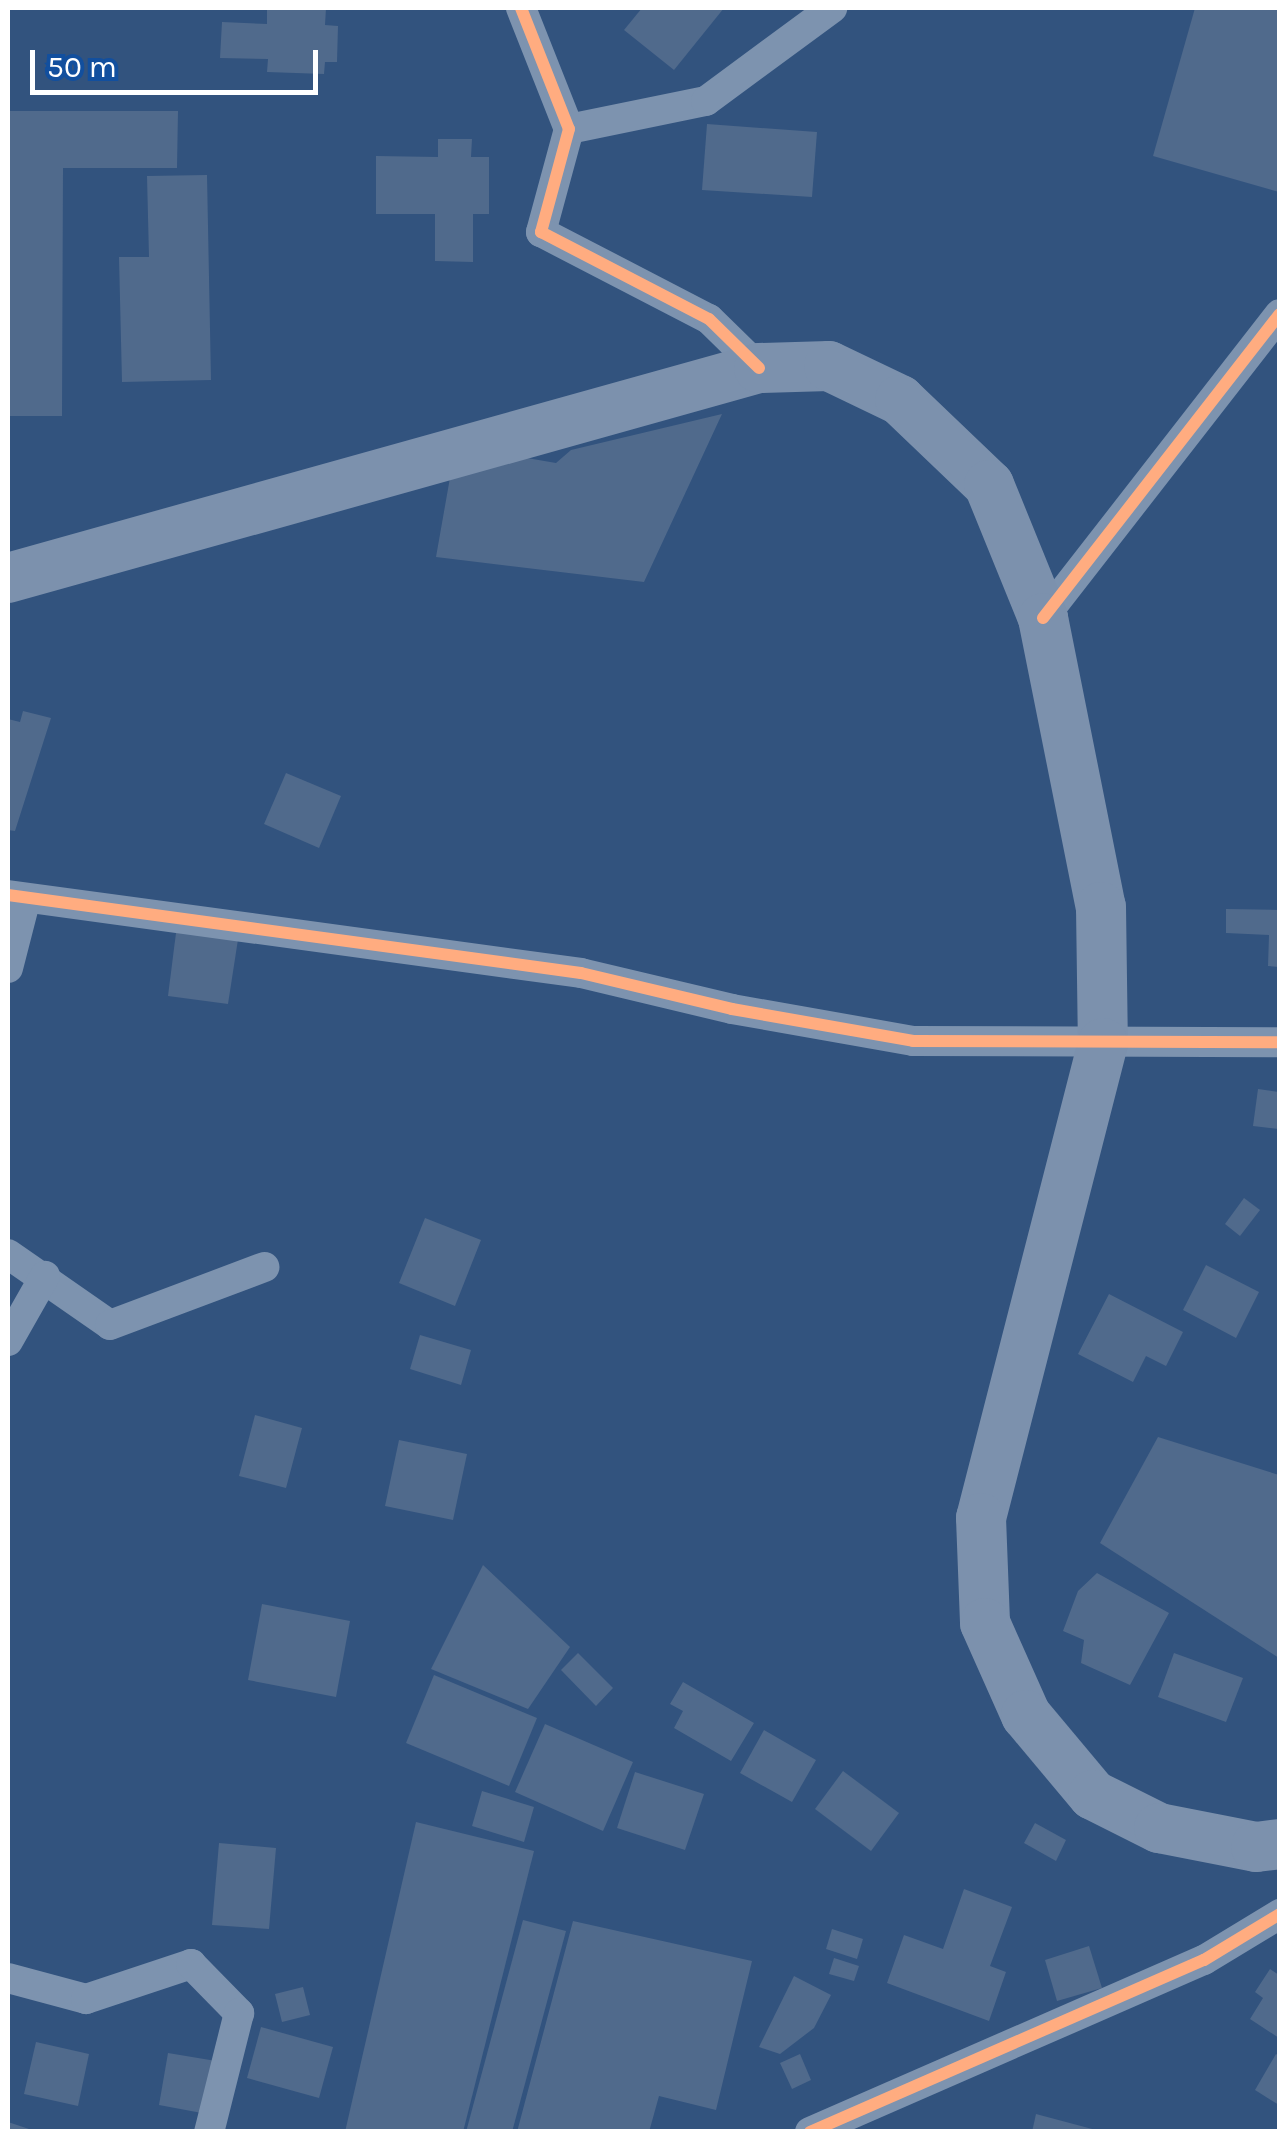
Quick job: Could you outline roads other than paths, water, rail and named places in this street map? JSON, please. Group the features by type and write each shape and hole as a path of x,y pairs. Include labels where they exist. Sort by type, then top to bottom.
{"main road":[{"path":"8,578 760,368 829,366 900,400 989,486 1043,618 1101,907 1103,1044 981,1518 985,1623 1026,1715 1093,1795 1159,1828 1256,1847 1280,1844"}],"street":[{"path":"521,8 569,128 542,232 709,319 760,368"},
{"path":"569,128 706,101 832,8"},
{"path":"1043,618 1280,314"},
{"path":"8,968 17,896 581,973 732,1009 914,1041 1280,1042"},
{"path":"8,1254 45,1276 110,1325 264,1267"},
{"path":"8,1341 45,1276"},
{"path":"810,2132 1204,1960 1280,1914"},
{"path":"8,1978 86,1999 191,1964 238,2013 209,2132"}]}
